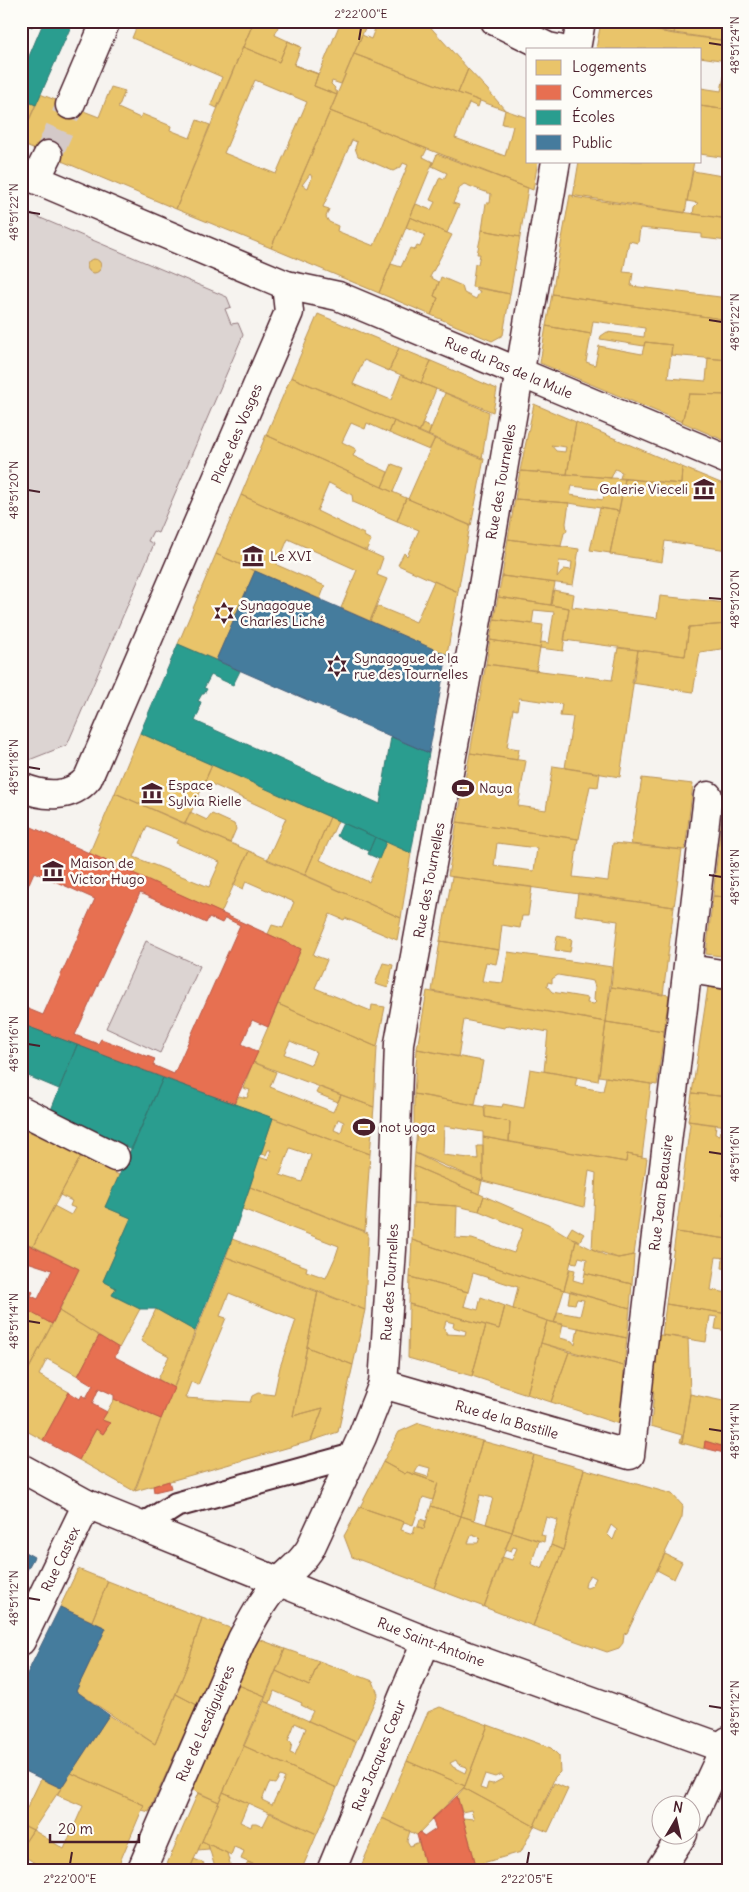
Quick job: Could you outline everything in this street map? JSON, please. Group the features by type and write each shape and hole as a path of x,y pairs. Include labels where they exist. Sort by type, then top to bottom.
{"street":[{"path":"70,105 106,21"},
{"path":"495,21 553,48"},
{"path":"576,48 581,21"},
{"path":"48,155 29,176 286,285"},
{"name":"Rue des Tournelles","path":"281,1580 299,1566 310,1549 353,1456 383,1384 392,1248 399,1043 556,162"},
{"name":"Rue du Pas de la Mule","path":"286,285 338,296 728,460"},
{"name":"Place des Vosges","path":"21,787 32,792 60,794 76,789 88,778 289,312 286,285"},
{"name":"Rue Jean Beausire","path":"630,1455 708,796"},
{"path":"688,969 728,975"},
{"path":"21,1110 115,1157"},
{"name":"Rue de la Bastille","path":"383,1384 630,1455"},
{"path":"143,1526 176,1505 353,1456"},
{"name":"Rue Saint-Antoine","path":"21,1468 87,1504 281,1580 426,1641 726,1745"},
{"name":"Rue Castex","path":"21,1641 87,1504"},
{"name":"Rue de Lesdiguières","path":"141,1871 242,1639 262,1604 281,1580"},
{"name":"Rue Jacques Cœur","path":"331,1871 426,1641"},
{"path":"702,1797 726,1745"},
{"path":"659,1871 677,1844"}],"shaded area":[{"path":"31,214 227,297 231,307 225,309 231,324 238,323 243,335 158,533 153,531 148,541 154,544 67,745 29,760 21,757 21,217 27,220"},
{"path":"146,941 200,966 160,1053 106,1028"}],"building: Logements":[{"path":"139,21 254,21 217,108 211,105 222,77 132,38"},
{"path":"254,21 280,21 275,35 288,41 279,62 243,47"},
{"path":"341,21 368,21 341,84 332,81 331,84 335,88 334,90 337,92 337,95 314,86 318,74 294,65 319,74"},
{"path":"378,21 425,21 468,69 458,93 354,54 362,35 371,39"},
{"path":"601,21 676,21 674,34"},
{"path":"676,21 728,23 728,41 674,34"},
{"path":"601,22 728,41 728,110 702,106 702,88 721,91 727,61 702,57 702,48 596,48"},
{"path":"288,41 301,47 294,65 318,74 314,86 337,95 271,248 176,209 243,47 279,62","holes":["255,80 307,102 276,174 224,153"]},
{"path":"354,54 480,101 478,107 469,103 455,138 505,156 513,126 502,124 505,110 526,117 526,162 538,162 533,190 330,111"},
{"path":"468,69 487,89 505,110 458,93"},
{"path":"111,87 125,91 118,108 140,118 142,114 171,126 170,130 190,138 197,120 210,125 176,209 21,144 21,138 40,94 99,117"},
{"path":"21,99 36,105 21,138"},
{"path":"702,106 728,110 728,158 702,154"},
{"path":"330,111 427,149 423,157 433,162 379,293 271,248","holes":["352,140 357,142 355,148 358,156 393,171 401,167 403,163 408,165 374,246 337,231 338,226 329,222 326,217 329,209 323,207","310,174 312,177 308,188 302,185"]},
{"path":"437,154 528,188 520,237 482,230 486,203 490,203 491,194 464,184 460,187 453,203 459,205 447,233 410,217 416,204 431,210 435,202 430,200 440,177 444,179 447,173 432,166"},
{"path":"579,162 694,162 685,213 573,197"},
{"path":"693,171 728,177 728,219 693,214 694,207 698,203 687,201"},
{"path":"570,195 728,219 728,241 702,238 702,234 640,228 638,243 629,241 623,272 633,273 631,286 728,298 728,320 552,294"},
{"path":"410,217 452,235 430,277 439,282 434,296 438,298 431,315 379,293 391,264 401,267 410,248 415,250 417,246 420,247 425,235 406,227"},
{"path":"482,230 520,237 510,294 472,287 475,264 478,264 480,254 477,254"},
{"path":"94,259 99,261 101,266 99,271 94,273 89,271 87,266 89,261"},
{"path":"441,277 462,286 464,293 476,299 480,291 476,290 476,287 510,294 503,335 492,341 431,315 438,298 434,296"},
{"path":"552,294 728,320 728,360 671,355 672,345 645,342 644,346 600,339 607,332 644,337 645,328 593,321 591,334 546,326"},
{"path":"318,314 399,348 389,371 364,360 353,384 391,400 401,375 436,389 419,432 291,377"},
{"path":"546,326 591,334 586,362 595,365 599,346 642,354 645,342 672,345 668,378 706,381 708,358 728,360 728,395 689,394 682,422 540,363"},
{"path":"399,348 431,361 421,383 389,370"},
{"path":"431,361 497,389 493,412 421,383"},
{"path":"291,377 394,421 389,433 367,423 365,429 351,423 342,442 356,449 353,456 388,472 382,487 266,435"},
{"path":"445,393 489,412 482,459 428,436"},
{"path":"689,394 728,395 728,442 682,422"},
{"path":"534,404 576,422 567,474 520,471","holes":["551,445 566,447 565,452 556,451"]},
{"path":"394,421 435,438 429,450 389,433"},
{"path":"576,422 682,467 681,484 620,478 622,472 615,469 611,478 567,474"},
{"path":"423,424 431,428 428,436 419,432"},
{"path":"266,435 406,498 397,521 353,502 352,495 329,483 317,511 364,534 364,536 371,540 366,551 241,495"},
{"path":"435,438 484,459 471,526 408,499"},
{"path":"392,464 403,468 393,492 382,487"},
{"path":"682,467 728,486 728,550 665,541 662,562 610,554 625,479 681,484"},
{"path":"520,471 625,479 619,511 569,503 515,499","holes":["572,486 605,490 603,500 570,495"]},
{"path":"241,495 383,558 377,575 387,579 370,621 341,608 357,570 288,539 277,565 325,586 320,599 216,554"},
{"path":"406,498 470,525 458,592 398,565 404,553 407,556 419,530 397,521"},
{"path":"515,499 569,503 566,523 567,531 564,533 561,546 508,539"},
{"path":"600,508 619,511 610,553 590,550"},
{"path":"508,539 579,549 573,585 502,576","holes":["559,561 572,562 571,570 564,569 557,578"]},
{"path":"216,554 255,571 216,660 178,644"},
{"path":"502,576 555,583 551,605 498,597"},
{"path":"434,581 458,592 447,655 370,621 377,606 416,622"},
{"path":"553,590 574,594 572,607 657,618 660,596 728,603 728,624 689,627 685,656 564,640 569,608 551,605"},
{"path":"498,597 569,608 563,651 540,648 541,642 549,643 554,612 534,610 532,624 494,619"},
{"path":"494,619 543,625 540,648 490,640"},
{"path":"728,624 728,648 700,652 693,692 632,683 638,650 685,656 689,627"},
{"path":"490,640 540,648 536,671 486,664"},
{"path":"618,648 638,650 620,777 565,768 573,717 560,716 562,704 519,698 517,710 513,709 507,747 519,749 517,760 470,753 486,664 612,680"},
{"path":"140,733 212,765 198,797 203,801 201,806 194,806 185,824 115,793"},
{"path":"470,753 526,761 518,806 546,810 553,766 600,773 598,787 590,786 579,839 457,822"},
{"path":"212,765 330,817 305,875 267,860 286,818 205,781"},
{"path":"642,778 693,784 685,850 631,844"},
{"path":"726,789 728,789 728,833 720,833"},
{"path":"115,793 249,851 221,913 89,854","holes":["147,826 178,839 176,843 220,862 209,887 134,857"]},
{"path":"190,812 207,820 212,814 234,824 236,829 230,843 185,824"},
{"path":"330,817 338,821 320,860 369,882 386,842 411,853 401,918 305,875"},
{"path":"457,822 578,839 573,877 608,881 613,843 682,850 674,907 448,876","holes":["497,843 537,848 534,871 494,866"]},
{"path":"720,833 728,833 728,897 713,896"},
{"path":"249,851 401,918 397,940 345,918 344,920 330,914 313,955 327,960 315,988 371,1011 372,1005 385,1007 377,1047 278,1004 301,949 268,934 272,925 283,928 294,902 246,881 243,889 234,885"},
{"path":"452,877 532,887 528,916 522,916 520,928 502,925 499,950 440,941"},
{"path":"578,893 674,907 663,995 611,987 618,921 575,915"},
{"path":"713,896 728,897 728,957 706,954"},
{"path":"557,936 572,939 570,952 555,950"},
{"path":"440,941 499,950 496,964 486,962 482,981 503,983 508,952 612,967 606,1022 432,991","holes":["558,975 593,981 595,987 594,1000 596,1002 594,1004 587,1003 588,998 552,992 547,986 548,982 552,983 552,979"]},
{"path":"383,963 393,965 388,988 375,984"},
{"path":"611,987 669,995 664,1031 606,1022"},
{"path":"708,987 728,990 728,1097 692,1093"},
{"path":"427,991 606,1022 598,1081 544,1071 548,1032 509,1025 504,1028 464,1020 458,1057 417,1049"},
{"path":"278,1004 377,1047 374,1107 253,1062","holes":["290,1041 316,1052 311,1065 284,1054"]},
{"path":"606,1022 664,1031 657,1085 599,1076"},
{"path":"417,1049 483,1061 475,1105 414,1094"},
{"path":"253,1062 276,1072 270,1087 333,1112 341,1095 374,1107 370,1154 234,1104 239,1096 247,1098 250,1090 243,1088","holes":["338,1119 344,1122 341,1133 334,1130"]},
{"path":"530,1069 577,1077 575,1086 603,1091 606,1077 651,1084 642,1157 627,1154 626,1162 509,1142 510,1122 485,1117 484,1107 485,1105 502,1107 503,1104 524,1108"},
{"path":"319,1087 341,1095 338,1102 316,1093"},
{"path":"692,1093 728,1097 728,1126 688,1121"},
{"path":"414,1094 485,1107 485,1117 510,1122 509,1142 483,1137 483,1132 444,1126 443,1155 478,1159 477,1146 483,1146 483,1181 443,1167 415,1153 417,1129 414,1129"},
{"path":"273,1118 370,1154 365,1231 250,1187 259,1157 268,1160 271,1150 268,1150 266,1155 261,1154","holes":["290,1148 311,1155 302,1182 280,1175"]},
{"path":"688,1121 716,1125 715,1134 720,1135 722,1125 728,1126 728,1183 723,1217 728,1218 728,1239 676,1232 690,1124"},
{"path":"22,1128 81,1156 33,1246 21,1241"},
{"path":"483,1137 626,1162 627,1154 647,1158 634,1255 618,1258 592,1249 596,1173 589,1171 584,1207 483,1181"},
{"path":"415,1153 482,1181 479,1194 414,1166"},
{"path":"81,1156 119,1175 105,1207 131,1218 103,1281 116,1288 112,1295 140,1309 119,1348 59,1311 79,1269 33,1246 54,1206 71,1215 75,1208 70,1206 72,1201 60,1195"},
{"path":"414,1166 484,1196 479,1211 457,1206 413,1203"},
{"path":"250,1187 368,1233 365,1310 226,1257 232,1239 307,1267 306,1271 326,1278 335,1258 339,1246 242,1209"},
{"path":"484,1196 548,1224 576,1241 564,1290 412,1240 413,1203 457,1206 456,1238 472,1239 514,1253 523,1229 479,1211"},
{"path":"572,1227 584,1234 579,1242 567,1235"},
{"path":"676,1232 728,1239 728,1258 716,1257 711,1290 728,1293 728,1314 666,1304"},
{"path":"412,1240 564,1290 554,1323 513,1309 518,1287 473,1273 468,1292 410,1277"},
{"path":"576,1241 604,1255 618,1258 634,1255 632,1284 585,1273 587,1259 579,1257 577,1263 571,1262"},
{"path":"226,1257 318,1291 293,1416 323,1408 311,1441 135,1491 161,1419","holes":["229,1293 296,1320 280,1367 274,1395 258,1393 252,1396 250,1402 185,1398 191,1382 198,1385 226,1318 220,1316"]},
{"path":"723,1258 728,1258 728,1269 722,1268"},
{"path":"570,1269 575,1270 573,1280 583,1283 585,1273 632,1284 630,1308 564,1290"},
{"path":"410,1277 468,1292 464,1306 478,1310 481,1297 505,1306 499,1329 409,1304"},
{"path":"318,1291 365,1310 353,1365 307,1347"},
{"path":"570,1291 630,1308 627,1338 554,1323 558,1312 580,1316 584,1300 577,1299 575,1304 568,1303"},
{"path":"409,1304 486,1325 472,1376 408,1358","holes":["446,1321 454,1323 453,1327 466,1331 465,1335 447,1334 444,1328"]},
{"path":"666,1304 728,1314 728,1331 715,1329 717,1317 710,1316 706,1342 662,1335"},
{"path":"505,1306 547,1321 527,1394 472,1376 486,1325 499,1329"},
{"path":"21,1307 31,1312 21,1331"},
{"path":"156,1309 195,1331 174,1388 158,1379 169,1356 141,1341"},
{"path":"59,1311 99,1336 78,1376 47,1359 39,1375 69,1392 43,1440 21,1428 21,1384"},
{"path":"31,1312 52,1324 21,1384 21,1331"},
{"path":"547,1321 563,1324 560,1338 572,1341 575,1345 578,1328 627,1338 624,1366 541,1343"},
{"path":"659,1335 688,1338 690,1394 682,1443 680,1442 682,1435 651,1426 654,1392 650,1392"},
{"path":"541,1343 569,1352 551,1402 527,1394"},
{"path":"307,1347 353,1365 338,1432 311,1441 323,1408 293,1416"},
{"path":"569,1352 624,1366 621,1423 619,1424 551,1402"},
{"path":"690,1394 728,1402 728,1448 705,1441 704,1449 682,1443"},
{"path":"114,1399 161,1419 134,1491 79,1460 96,1429 103,1434 110,1423 102,1420"},
{"path":"419,1423 482,1441 461,1516 431,1506 438,1483 407,1472 405,1474 383,1462 399,1432","holes":["419,1465 430,1468 428,1477 415,1473"]},
{"path":"482,1441 534,1455 512,1532 486,1524 493,1498 480,1495 474,1520 461,1516"},
{"path":"534,1455 584,1469 563,1550 551,1545 558,1520 546,1517 541,1535 545,1536 544,1542 512,1532"},
{"path":"383,1462 405,1474 407,1472 438,1483 433,1500 423,1497 420,1510 413,1525 360,1507"},
{"path":"584,1469 672,1494 683,1506 682,1517 627,1633 624,1634 623,1643 619,1648 607,1652 533,1626 563,1550","holes":["611,1525 617,1530 613,1540 607,1534","590,1575 596,1578 592,1586 587,1588 585,1587 586,1581"]},
{"path":"431,1506 461,1516 434,1588 352,1557 344,1536 360,1507 404,1522 401,1530 413,1534 415,1526 424,1529"},
{"path":"461,1516 512,1532 484,1607 434,1588","holes":["472,1534 480,1537 478,1543 468,1543"]},
{"path":"420,1519 426,1521 424,1529 418,1526"},
{"path":"512,1532 539,1541 531,1564 542,1569 551,1545 563,1550 533,1626 484,1607 502,1557 512,1560 517,1548 513,1547 511,1551 505,1549"},
{"path":"665,1554 682,1562 674,1579 657,1570"},
{"path":"78,1569 108,1581 92,1621 60,1607"},
{"path":"108,1581 202,1618 187,1666 155,1744 76,1691 106,1628 92,1621"},
{"path":"202,1618 233,1629 197,1705 176,1694"},
{"path":"256,1638 285,1649 265,1696 236,1684"},
{"path":"285,1649 319,1661 309,1686 276,1671"},
{"path":"319,1661 373,1681 378,1694 356,1742 308,1721 313,1711 301,1705 302,1703 274,1691 270,1703 264,1701 276,1671 309,1686"},
{"path":"236,1684 265,1696 219,1802 191,1789"},
{"path":"176,1694 197,1705 149,1812 142,1810 144,1805 71,1773 109,1715 155,1744"},
{"path":"264,1701 356,1742 337,1788 244,1746","holes":["295,1723 306,1728 295,1755 290,1753 292,1743 288,1741"]},
{"path":"440,1707 488,1725 465,1786 407,1761 428,1712","holes":["456,1760 458,1764 467,1767 465,1773 453,1767 450,1763"]},
{"path":"488,1725 551,1748 559,1756 560,1772 555,1777 534,1826 464,1788","holes":["485,1774 495,1777 501,1774 504,1778 493,1784 488,1783 486,1790 480,1788"]},
{"path":"244,1746 337,1788 317,1834 223,1792","holes":["280,1776 285,1778 272,1805 262,1800 269,1783 275,1784"]},
{"path":"407,1761 465,1786 417,1835 382,1818"},
{"path":"71,1773 144,1805 116,1871 47,1871 21,1854 21,1848 33,1830 64,1849 83,1806 57,1795"},
{"path":"41,1779 61,1788 33,1830 21,1824 21,1805 27,1808"},
{"path":"554,1783 568,1789 548,1832 534,1826"},
{"path":"464,1788 534,1826 521,1852 476,1865 463,1818 474,1819 471,1810 462,1812 457,1796"},
{"path":"223,1792 248,1803 240,1822 251,1827 252,1823 263,1826 270,1812 317,1834 301,1871 268,1871 241,1859 244,1851 234,1847 231,1855 202,1841"},
{"path":"198,1793 219,1802 189,1871 164,1871"},
{"path":"382,1818 410,1831 407,1841 410,1846 419,1842 427,1871 359,1871"},
{"path":"21,1824 33,1830 22,1847 21,1847"},
{"path":"202,1841 208,1844 209,1849 198,1850"},
{"path":"208,1844 227,1853 232,1871 216,1871"},
{"path":"194,1859 204,1863 200,1871 189,1871"},
{"path":"248,1862 268,1871 244,1871"},
{"path":"476,1865 477,1871 456,1871"}],"building: Commerces":[{"path":"25,824 301,949 268,1027 252,1020 242,1044 258,1052 234,1104 21,1024 21,1006 43,1015 95,899 34,872 21,902 21,833","holes":["140,893 206,923 209,917 222,923 225,918 240,925 174,1074 153,1065 155,1059 101,1039 98,1044 75,1035"]},
{"path":"21,1241 79,1269 52,1324 21,1307 21,1282 33,1292 31,1296 38,1299 52,1270 21,1260"},
{"path":"99,1336 119,1348 115,1357 174,1388 161,1419 114,1399 114,1395 99,1388 92,1404 107,1412 102,1420 110,1423 103,1434 96,1429 79,1460 43,1440 69,1392 80,1399 82,1395 86,1398 93,1385 78,1376"},
{"path":"705,1441 728,1448 728,1454 704,1448"},
{"path":"169,1481 171,1488 154,1492 153,1486"},
{"path":"457,1796 476,1865 456,1871 427,1871 417,1835 420,1832 424,1837 436,1829 432,1819"}],"building: Écoles":[{"path":"21,21 34,21 32,27 29,25 26,32 21,30"},
{"path":"44,21 67,21 72,24 36,105 21,99 21,75"},
{"path":"178,644 240,671 233,685 211,675 204,688 207,689 198,701 201,702 200,709 195,721 380,804 391,737 429,753 411,853 140,733"},
{"path":"343,823 375,837 369,851 337,836"},
{"path":"375,837 386,842 379,859 368,854"},
{"path":"21,1024 77,1045 59,1089 21,1073"},
{"path":"77,1045 163,1078 132,1149 51,1110"},
{"path":"163,1078 273,1118 232,1239 195,1331 156,1309 140,1309 112,1295 116,1288 103,1281 131,1218 105,1207"}],"building: Public":[{"name":"Synagogue de la rue des Tournelles","path":"255,571 447,655 429,753 216,660"},
{"path":"21,1550 34,1557 21,1581"},
{"path":"60,1607 106,1628 76,1691 109,1715 61,1788 21,1769 21,1686"}],"tunnel":[{"path":"48,155 70,105"}],"place":[{"name":"Galerie Vieceli","path":"704,489"},
{"name":"Le XVI","path":"253,556"},
{"name":"Synagogue Charles Liché","path":"224,613"},
{"name":"Synagogue de la rue des Tournelles","path":"337,666"},
{"name":"Naya","path":"463,788"},
{"name":"Espace Sylvia Rielle","path":"152,793"},
{"name":"Maison de Victor Hugo","path":"53,871"},
{"name":"not yoga","path":"364,1127"}]}
